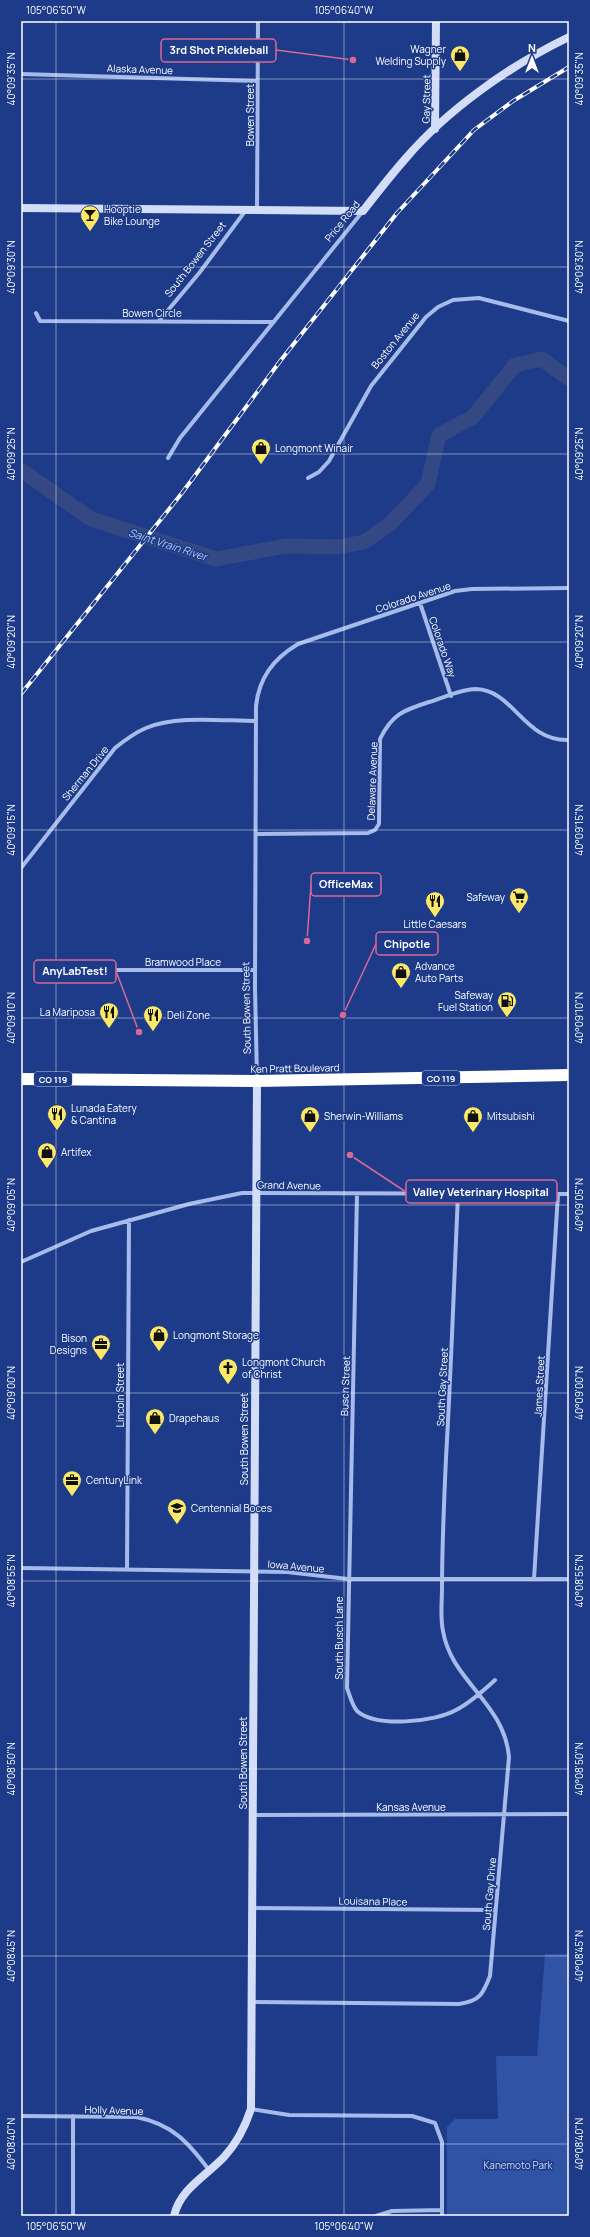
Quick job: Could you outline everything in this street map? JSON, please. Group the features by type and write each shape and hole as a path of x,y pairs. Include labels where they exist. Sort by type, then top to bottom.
{"highway":[{"name":"Ken Pratt Boulevard","path":"21,1079 257,1081 569,1075"}],"street":[{"name":"Bowen Street","path":"257,210 258,21"},
{"name":"Gay Street","path":"435,129 436,21"},
{"name":"Price Road","path":"168,458 180,438 406,158 435,129 473,97 513,69 569,37"},
{"name":"Alaska Avenue","path":"21,74 258,82"},
{"path":"21,208 364,210"},
{"name":"South Bowen Street","path":"159,321 200,272 246,210"},
{"name":"Boston Avenue","path":"308,478 319,472 329,461 371,386 426,317 438,307 458,299 479,298 569,321"},
{"name":"Bowen Circle","path":"36,313 40,321 274,322"},
{"name":"Colorado Avenue","path":"273,664 286,652 298,644 455,592 472,589 569,588"},
{"name":"Colorado Way","path":"420,603 451,696"},
{"name":"South Bowen Street","path":"174,2216 181,2200 192,2184 210,2170 237,2141 245,2126 251,2109 255,1193 257,1081 255,970 256,706 261,684 273,664"},
{"name":"Delaware Avenue","path":"256,834 368,833 375,830 379,824 380,739 386,726 393,718 404,710 476,690 488,692 499,697 537,732 547,738 569,740"},
{"name":"Sherman Drive","path":"21,868 100,766 115,748 130,736 146,728 164,723 256,721"},
{"name":"Bramwood Place","path":"110,970 255,970"},
{"name":"Grand Avenue","path":"21,1262 91,1231 129,1220 242,1193 458,1195 569,1194"},
{"name":"Busch Street","path":"348,1579 358,1194"},
{"name":"James Street","path":"534,1579 558,1194"},
{"name":"South Gay Street","path":"442,1579 458,1195"},
{"name":"Lincoln Street","path":"127,1570 129,1220"},
{"name":"Iowa Avenue","path":"21,1568 287,1572 348,1579 569,1579"},
{"name":"South Busch Lane","path":"348,1579 347,1688 356,1710 365,1716 376,1720 423,1720 441,1717 456,1710 495,1680"},
{"name":"South Gay Drive","path":"251,2002 469,2002 480,1997 490,1976 509,1757 508,1745 504,1733 480,1693 455,1664 447,1648 442,1630 442,1579"},
{"name":"Kansas Avenue","path":"252,1815 569,1814"},
{"name":"Louisana Place","path":"251,1908 495,1910"},
{"path":"251,2109 289,2115 412,2116 435,2123 442,2142 442,2216"},
{"name":"Holly Avenue","path":"21,2116 136,2117 155,2122 180,2135 210,2170"},
{"path":"72,2116 73,2216"},
{"path":"376,2216 392,2211 442,2210"}],"green space":[{"name":"Kanemoto Park","path":"545,1954 569,1954 569,2216 447,2216 447,2127 455,2119 498,2119 496,2056 537,2056"}],"waterway":[{"name":"Saint Vrain River","path":"21,470 91,519 216,559 286,546 338,547 364,542 390,524 428,484 439,435 473,417 515,365 542,359 569,379"}],"railway":[{"path":"21,694 182,493 281,360 397,213 474,130 513,101 569,67"}],"place":[{"name":"3rd Shot Pickleball","path":"353,60"},
{"name":"Wagner Welding Supply","path":"460,72"},
{"name":"Hooptie Bike Lounge","path":"90,232"},
{"name":"Longmont Winair","path":"261,465"},
{"name":"Safeway","path":"519,914"},
{"name":"Little Caesars","path":"435,918"},
{"name":"OfficeMax","path":"307,941"},
{"name":"Advance Auto Parts","path":"401,989"},
{"name":"Chipotle","path":"343,1015"},
{"name":"Safeway Fuel Station","path":"507,1018"},
{"name":"La Mariposa","path":"109,1029"},
{"name":"AnyLabTest!","path":"139,1032"},
{"name":"Deli Zone","path":"153,1032"},
{"name":"Lunada Eatery & Cantina","path":"57,1131"},
{"name":"Sherwin-Williams","path":"310,1133"},
{"name":"Mitsubishi","path":"473,1133"},
{"name":"Valley Veterinary Hospital","path":"350,1155"},
{"name":"Artifex","path":"47,1169"},
{"name":"Longmont Storage","path":"159,1352"},
{"name":"Bison Designs","path":"101,1361"},
{"name":"Longmont Church of Christ","path":"228,1385"},
{"name":"Drapehaus","path":"155,1435"},
{"name":"CenturyLink","path":"72,1497"},
{"name":"Centennial Boces","path":"177,1525"}]}
